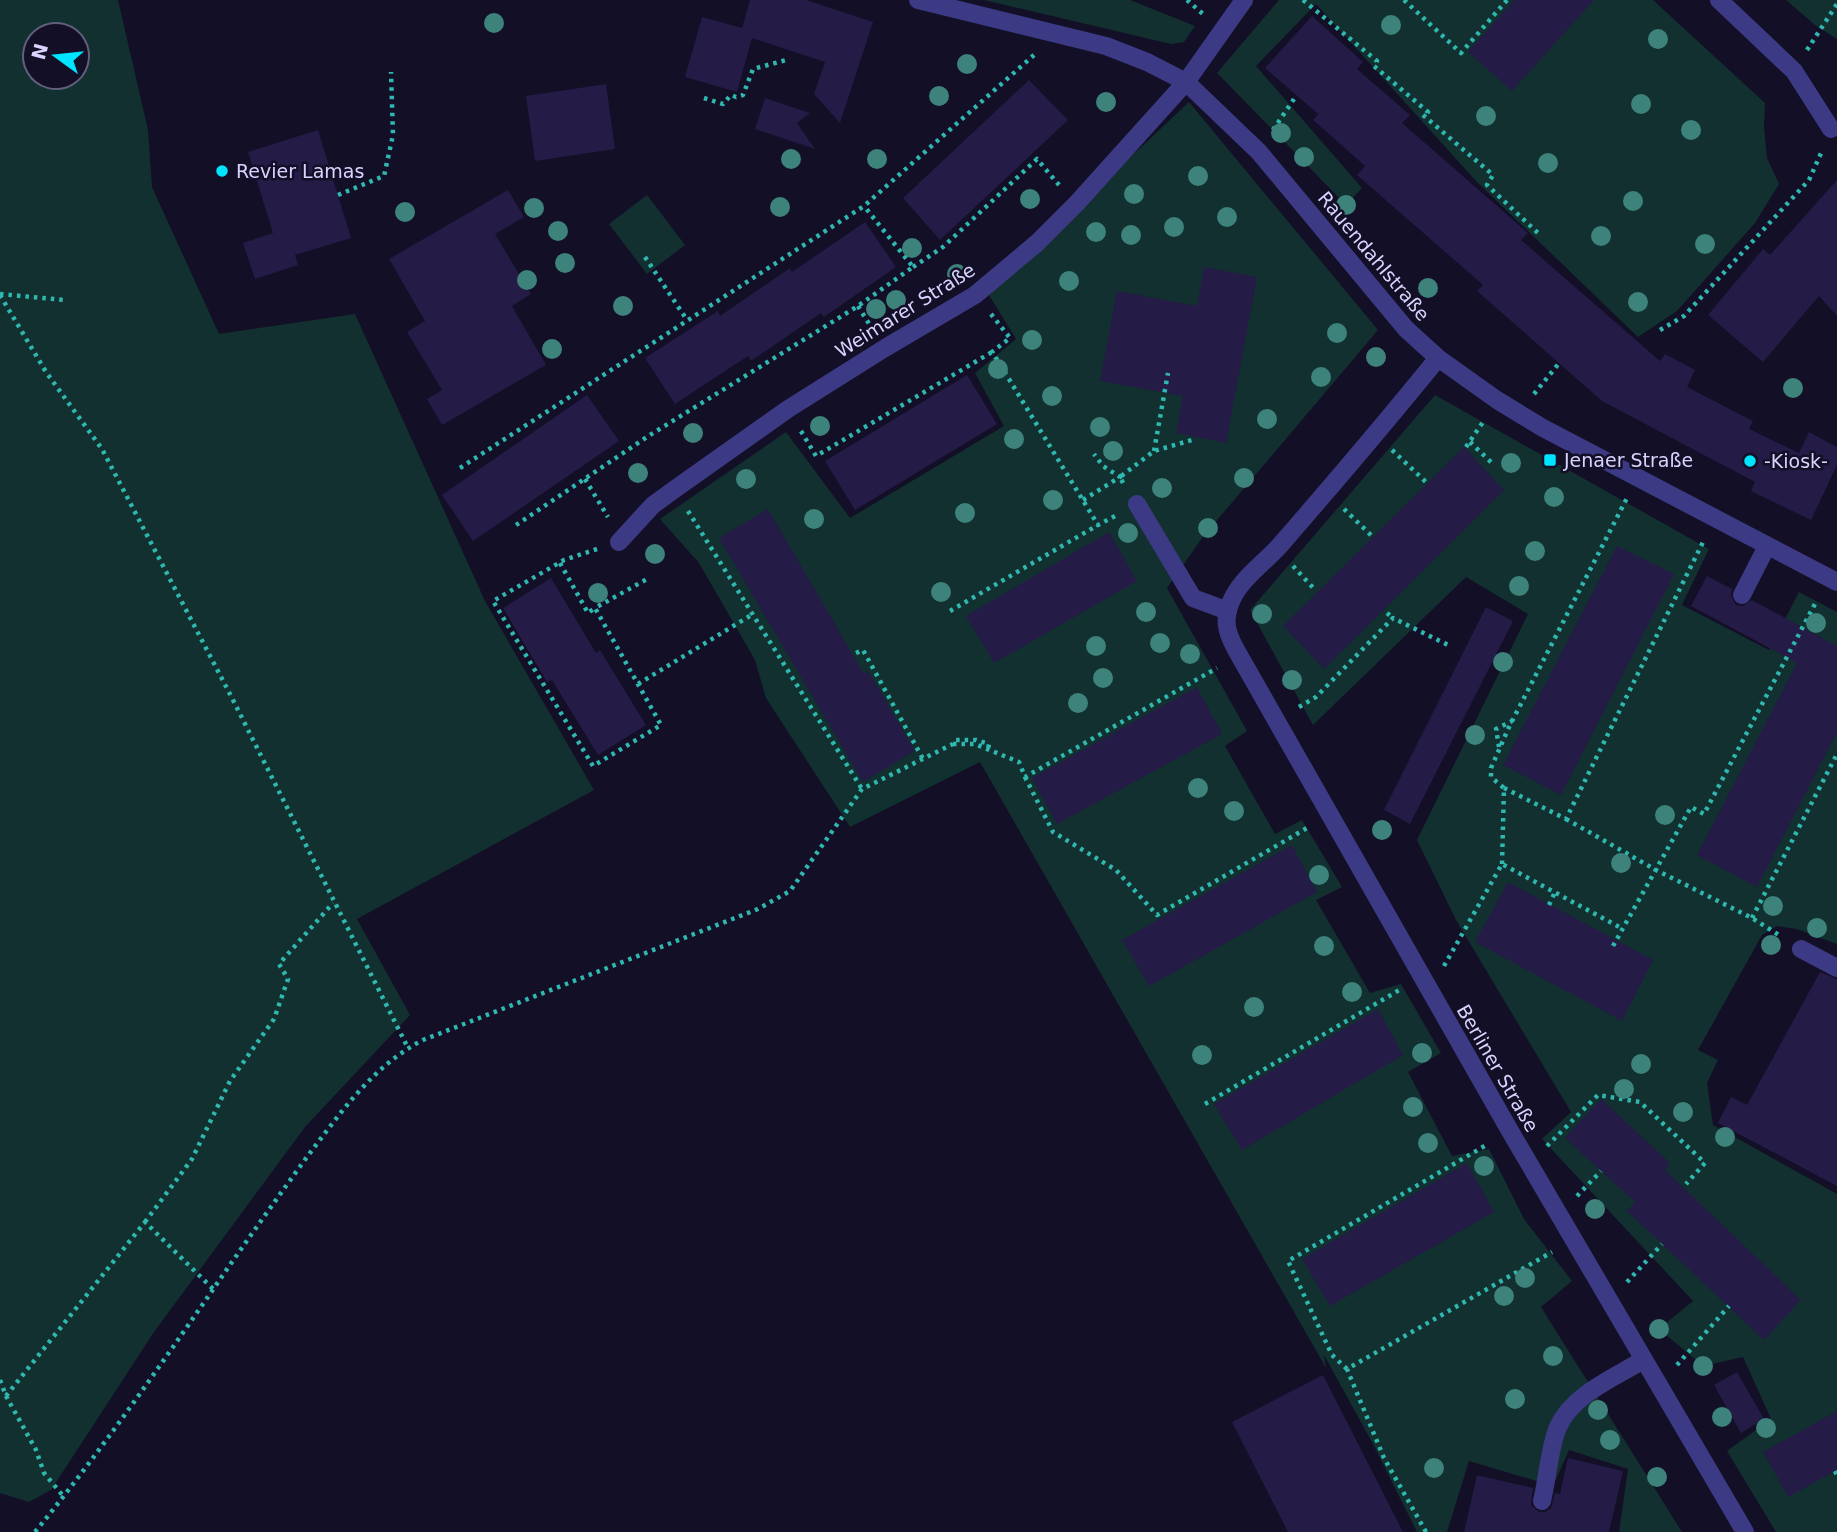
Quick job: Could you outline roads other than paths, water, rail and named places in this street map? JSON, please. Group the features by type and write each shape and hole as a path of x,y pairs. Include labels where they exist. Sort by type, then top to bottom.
{"street":[{"name":"Rauendahlstraße","path":"918,0 1106,46 1147,62 1186,82 1259,152 1406,329 1438,358 1519,414 1833,580"},
{"name":"Weimarer Straße","path":"619,542 653,505 675,489 788,409 975,295 1037,243 1186,82 1244,0"},
{"path":"1719,0 1794,71 1831,129"},
{"path":"1137,504 1193,598 1227,616 1230,603 1242,584 1277,549 1438,358"},
{"path":"1742,594 1767,546"},
{"name":"Berliner Straße","path":"1227,616 1230,639 1238,655 1510,1131 1745,1532"},
{"path":"1801,949 1837,968"},
{"path":"1542,1501 1557,1429 1567,1410 1585,1395 1643,1360"}],"place":[{"name":"Revier Lamas","path":"222,171"},
{"name":"Jenaer Straße","path":"1550,460"},
{"name":"-Kiosk-","path":"1750,461"}]}
